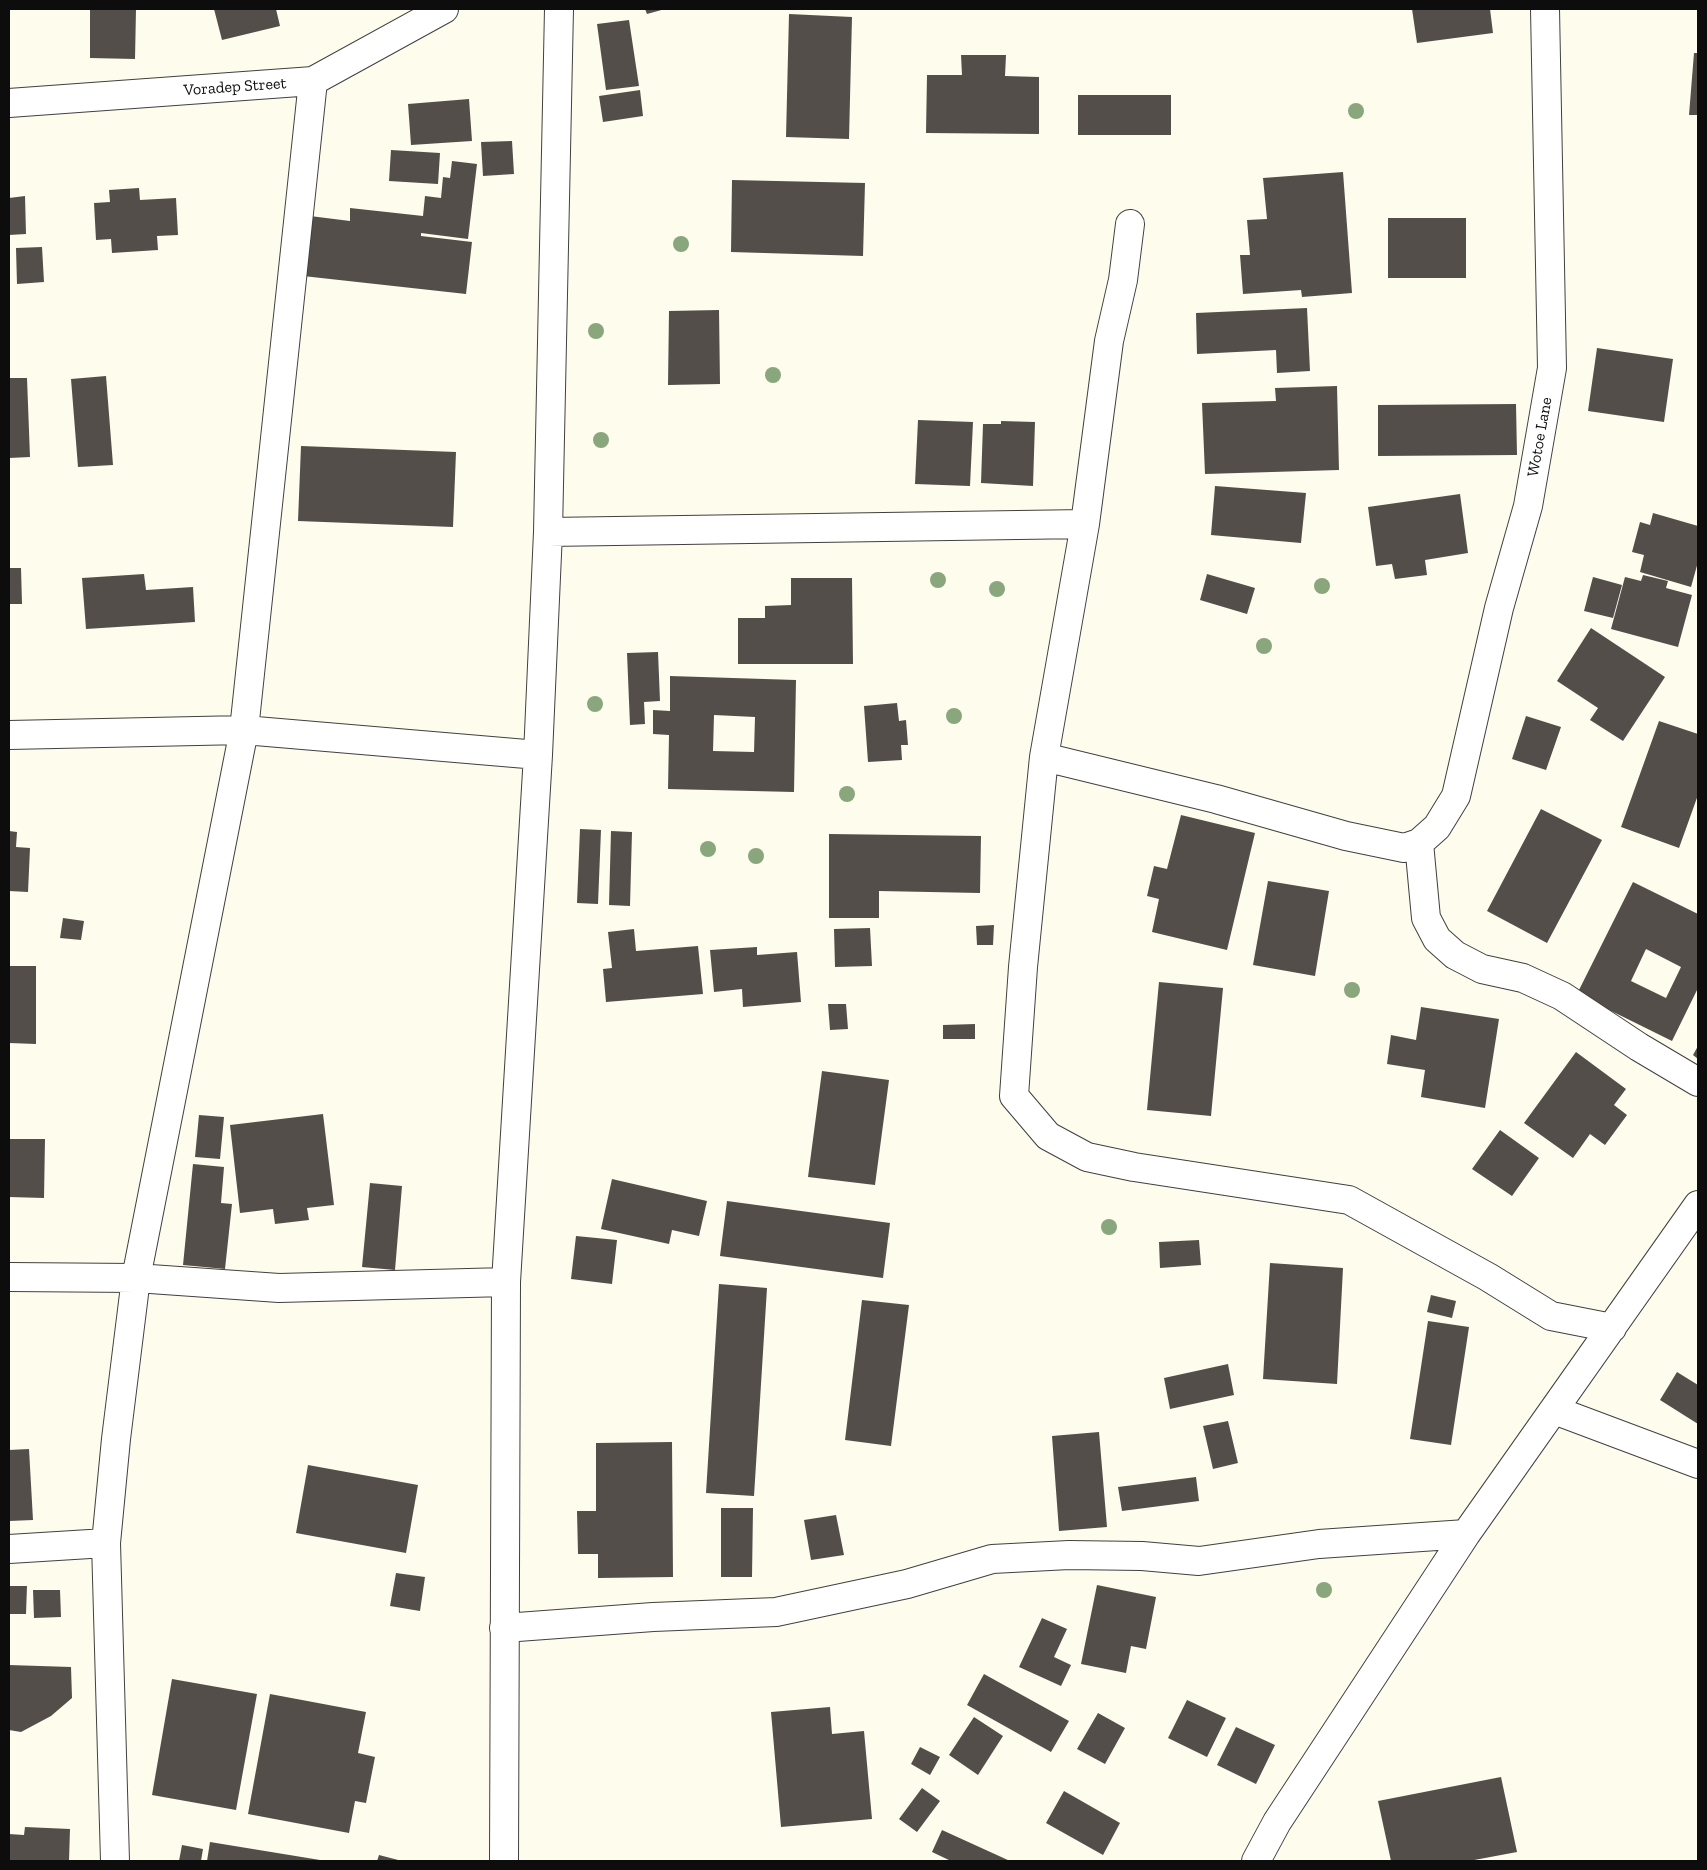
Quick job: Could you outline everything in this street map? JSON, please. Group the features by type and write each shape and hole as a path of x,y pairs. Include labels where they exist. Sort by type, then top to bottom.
{"street":[{"name":"Voradep Street","path":"9,103 313,82 444,9"},
{"path":"504,1861 506,1282 538,756 548,532 559,9"},
{"name":"Wotoe Lane","path":"1419,843 1437,827 1456,796 1499,608 1528,506 1552,368 1545,9"},
{"path":"115,1861 106,1543 136,1278 244,730 313,82"},
{"path":"1130,224 1123,280 1109,341 1085,524 1044,757 1023,966 1014,1096 1048,1136 1087,1156 1125,1165 1349,1200 1488,1277 1551,1316 1612,1328"},
{"path":"548,532 1085,524"},
{"path":"9,735 244,730 538,756"},
{"path":"1044,757 1216,799 1346,836 1404,848 1419,843 1426,918 1437,939 1455,954 1482,969 1523,978 1562,996 1638,1047 1698,1082"},
{"path":"1256,1861 1276,1822 1466,1534 1698,1205"},
{"path":"9,1277 136,1278 279,1288 418,1282 506,1282"},
{"path":"1554,1410 1698,1464"},
{"path":"504,1628 653,1617 776,1612 906,1584 992,1559 1070,1555 1142,1556 1199,1561 1318,1544 1466,1534"},
{"path":"9,1549 106,1543"}],"building":[{"path":"90,9 136,9 135,59 90,58"},
{"path":"214,9 276,9 280,26 222,40"},
{"path":"645,9 665,9 647,14"},
{"path":"1412,9 1490,9 1493,33 1417,43"},
{"path":"789,14 852,17 849,139 786,137"},
{"path":"629,20 639,86 606,90 597,24"},
{"path":"1694,53 1698,53 1698,115 1689,115"},
{"path":"961,55 1006,55 1005,76 1039,77 1039,134 926,133 927,75 962,75"},
{"path":"640,90 643,116 603,122 599,96"},
{"path":"1078,95 1171,95 1171,135 1078,135"},
{"path":"469,99 472,141 411,145 408,104"},
{"path":"512,141 514,174 483,176 481,142"},
{"path":"391,150 440,153 438,184 389,181"},
{"path":"452,161 477,164 468,239 421,233 421,236 472,242 466,294 303,276 310,216 350,221 350,208 423,216 425,196 441,198 443,177 450,178"},
{"path":"1343,172 1352,293 1302,297 1301,290 1243,294 1240,255 1250,255 1247,220 1267,219 1263,178"},
{"path":"732,180 865,183 863,256 731,252"},
{"path":"139,188 140,200 176,198 178,235 157,236 158,250 112,253 111,239 96,240 94,203 110,202 109,190"},
{"path":"25,196 26,234 9,235 9,198"},
{"path":"1388,218 1466,218 1466,278 1388,278"},
{"path":"42,247 44,282 17,284 16,248"},
{"path":"1307,308 1310,371 1277,373 1276,350 1197,354 1196,313"},
{"path":"719,310 720,384 668,385 669,311"},
{"path":"1597,348 1673,359 1664,422 1588,411"},
{"path":"106,376 113,465 78,467 71,379"},
{"path":"9,378 27,378 30,457 9,458"},
{"path":"1337,386 1339,470 1205,474 1202,403 1276,401 1275,388"},
{"path":"1516,404 1517,455 1378,456 1378,405"},
{"path":"918,420 973,422 970,486 915,484"},
{"path":"1001,421 1035,422 1033,486 981,483 983,424 1001,424"},
{"path":"301,446 456,452 453,527 298,521"},
{"path":"1215,486 1306,493 1301,543 1211,535"},
{"path":"1460,494 1468,553 1425,560 1427,575 1395,579 1392,564 1376,566 1368,507"},
{"path":"1653,513 1698,526 1698,562 1691,587 1640,572 1644,555 1632,552 1640,522 1650,525"},
{"path":"9,568 21,568 22,604 9,604"},
{"path":"144,574 146,590 193,587 195,622 86,629 82,578"},
{"path":"1207,574 1255,588 1247,614 1200,600"},
{"path":"1643,575 1668,581 1666,588 1692,595 1678,647 1611,629 1625,577 1641,581"},
{"path":"1593,577 1622,585 1613,618 1584,611"},
{"path":"791,578 852,578 853,664 738,664 738,618 765,618 765,606 791,605"},
{"path":"1591,628 1665,677 1623,741 1590,720 1598,708 1557,681"},
{"path":"658,652 660,701 644,702 645,724 630,725 627,653"},
{"path":"670,676 796,680 794,792 668,789 669,735 653,734 653,710 670,711","holes":["714,715 755,717 754,752 713,751"]},
{"path":"897,703 899,721 906,720 908,745 901,745 902,760 868,762 864,706"},
{"path":"1526,716 1561,727 1546,770 1512,759"},
{"path":"1659,721 1698,734 1698,795 1679,848 1621,827"},
{"path":"1541,809 1602,840 1547,943 1487,911"},
{"path":"1181,815 1255,833 1227,950 1152,932 1159,899 1147,896 1154,866 1167,869"},
{"path":"580,829 601,830 598,904 577,903"},
{"path":"9,831 17,832 16,847 30,848 28,892 9,891"},
{"path":"611,831 632,832 630,906 609,905"},
{"path":"829,834 981,836 980,893 879,891 879,918 829,918"},
{"path":"1268,881 1329,891 1315,976 1253,965"},
{"path":"1633,882 1698,914 1698,988 1672,1041 1577,994","holes":["1646,949 1681,967 1666,998 1631,981"]},
{"path":"63,918 84,921 81,940 60,938"},
{"path":"994,925 993,945 977,945 976,926"},
{"path":"870,928 872,966 835,967 834,929"},
{"path":"634,929 636,951 698,946 703,994 606,1002 603,969 612,968 608,932"},
{"path":"757,947 757,955 797,952 801,1002 743,1007 742,989 714,992 710,950"},
{"path":"9,966 36,966 36,1044 9,1043"},
{"path":"1159,982 1223,988 1211,1116 1147,1110"},
{"path":"828,1004 846,1004 848,1029 830,1030"},
{"path":"1421,1007 1499,1019 1485,1108 1421,1097 1425,1070 1387,1064 1391,1035 1416,1040"},
{"path":"975,1024 975,1039 943,1039 943,1025"},
{"path":"1698,1046 1698,1059 1693,1055"},
{"path":"1576,1052 1626,1089 1614,1105 1627,1115 1605,1145 1590,1134 1573,1158 1524,1123"},
{"path":"822,1071 889,1080 875,1185 808,1177"},
{"path":"323,1114 334,1205 307,1208 309,1220 275,1224 273,1209 240,1213 230,1125"},
{"path":"199,1115 224,1117 220,1159 195,1157"},
{"path":"1500,1130 1539,1158 1512,1196 1472,1169"},
{"path":"9,1139 45,1139 44,1198 9,1197"},
{"path":"193,1164 224,1167 221,1203 232,1204 225,1269 183,1265"},
{"path":"612,1179 707,1201 699,1236 672,1230 669,1244 601,1229"},
{"path":"370,1183 402,1186 395,1270 362,1267"},
{"path":"727,1201 890,1223 883,1278 720,1256"},
{"path":"576,1236 617,1240 612,1284 571,1279"},
{"path":"1199,1240 1201,1265 1160,1268 1159,1242"},
{"path":"1270,1263 1343,1268 1337,1384 1263,1379"},
{"path":"719,1284 767,1288 754,1496 706,1493"},
{"path":"1431,1295 1456,1301 1452,1318 1427,1312"},
{"path":"862,1300 909,1305 891,1446 845,1440"},
{"path":"1428,1321 1469,1327 1451,1445 1410,1439"},
{"path":"1228,1364 1234,1395 1170,1409 1164,1378"},
{"path":"1677,1372 1698,1385 1698,1424 1660,1400"},
{"path":"1228,1421 1238,1463 1213,1469 1203,1426"},
{"path":"1099,1432 1107,1527 1059,1531 1052,1436"},
{"path":"672,1442 673,1577 598,1578 598,1554 578,1554 577,1511 596,1511 596,1443"},
{"path":"29,1449 33,1520 9,1521 9,1450"},
{"path":"308,1465 418,1485 406,1553 296,1533"},
{"path":"1196,1477 1199,1501 1122,1511 1118,1487"},
{"path":"721,1508 753,1508 752,1577 721,1577"},
{"path":"836,1515 844,1555 811,1560 804,1520"},
{"path":"396,1573 425,1577 420,1611 390,1606"},
{"path":"1097,1585 1156,1597 1146,1649 1131,1646 1126,1673 1081,1664"},
{"path":"9,1586 27,1586 26,1614 9,1614"},
{"path":"33,1590 60,1590 61,1617 34,1618"},
{"path":"1042,1618 1067,1629 1054,1657 1071,1665 1061,1686 1019,1667"},
{"path":"9,1665 71,1667 72,1698 51,1716 21,1732 9,1730"},
{"path":"984,1674 1069,1721 1051,1752 967,1705"},
{"path":"172,1679 257,1694 236,1810 152,1795"},
{"path":"270,1694 366,1712 358,1753 375,1757 366,1803 355,1801 349,1833 248,1814"},
{"path":"1187,1700 1226,1718 1207,1757 1168,1738"},
{"path":"830,1707 832,1734 864,1731 872,1819 781,1827 771,1712"},
{"path":"1098,1713 1125,1728 1105,1764 1077,1749"},
{"path":"974,1717 1003,1736 978,1775 949,1755"},
{"path":"1236,1727 1275,1745 1256,1784 1217,1765"},
{"path":"920,1747 940,1757 930,1775 911,1764"},
{"path":"1501,1777 1517,1852 1469,1861 1391,1861 1378,1801"},
{"path":"922,1788 940,1801 917,1832 899,1819"},
{"path":"1064,1791 1120,1823 1103,1855 1046,1823"},
{"path":"25,1827 70,1829 69,1861 9,1861 9,1834 24,1835"},
{"path":"942,1830 1010,1861 951,1861 932,1852"},
{"path":"210,1842 320,1860 320,1861 207,1861"},
{"path":"182,1845 203,1849 201,1861 179,1861"},
{"path":"379,1855 402,1861 377,1861"}]}
